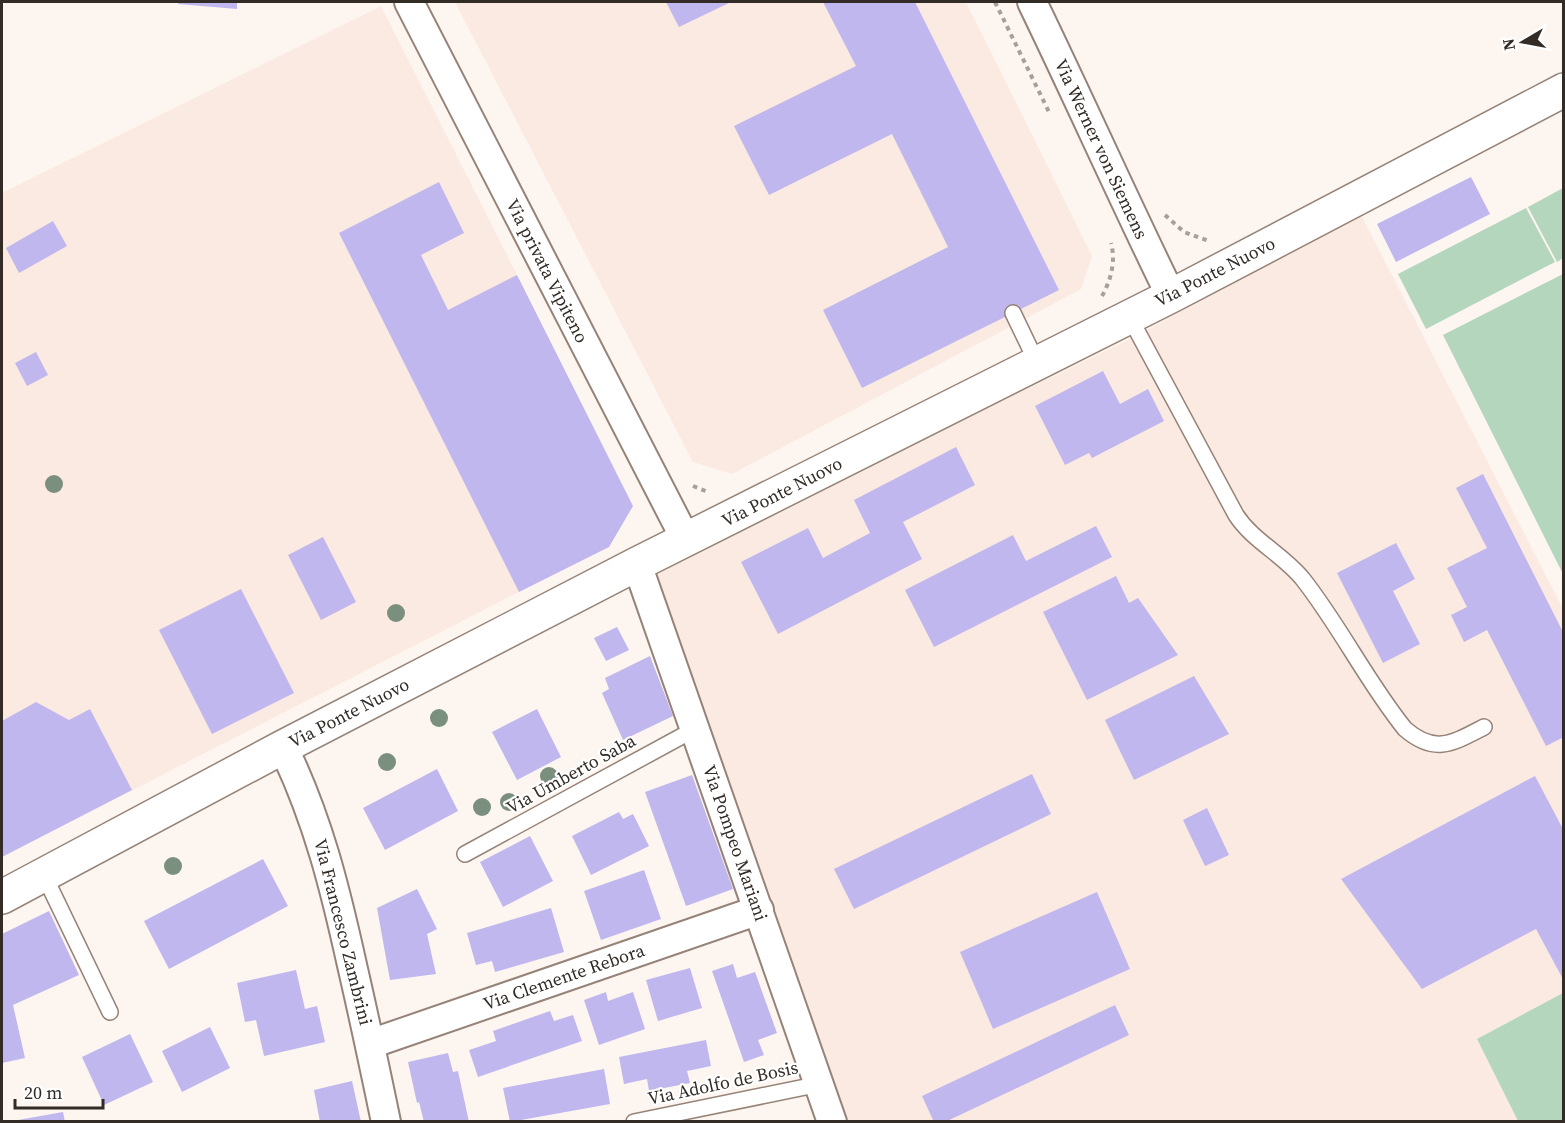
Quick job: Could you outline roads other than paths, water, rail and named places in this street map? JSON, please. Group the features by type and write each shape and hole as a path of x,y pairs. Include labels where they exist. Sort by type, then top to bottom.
{"street":[{"name":"Via privata Vipiteno","path":"409,2 686,540"},
{"name":"Via Werner von Siemens","path":"1032,2 1082,105 1111,174 1171,296"},
{"name":"Via Ponte Nuovo","path":"2,897 283,747 637,564 1171,296 1563,90"},
{"name":"Via Pompeo Mariani","path":"637,564 832,1122"},
{"name":"Via Francesco Zambrini","path":"283,747 311,810 325,853 341,915 386,1122"},
{"name":"Via Clemente Rebora","path":"370,1044 759,910"}],"lane":[{"path":"1012,313 1037,363"},
{"path":"1129,316 1236,515 1251,532 1279,554 1303,580 1405,729 1424,742 1446,745 1484,727"},
{"name":"Via Umberto Saba","path":"465,854 695,729"},
{"path":"44,875 110,1012"},
{"name":"Via Adolfo de Bosis","path":"634,1122 820,1084"}]}
